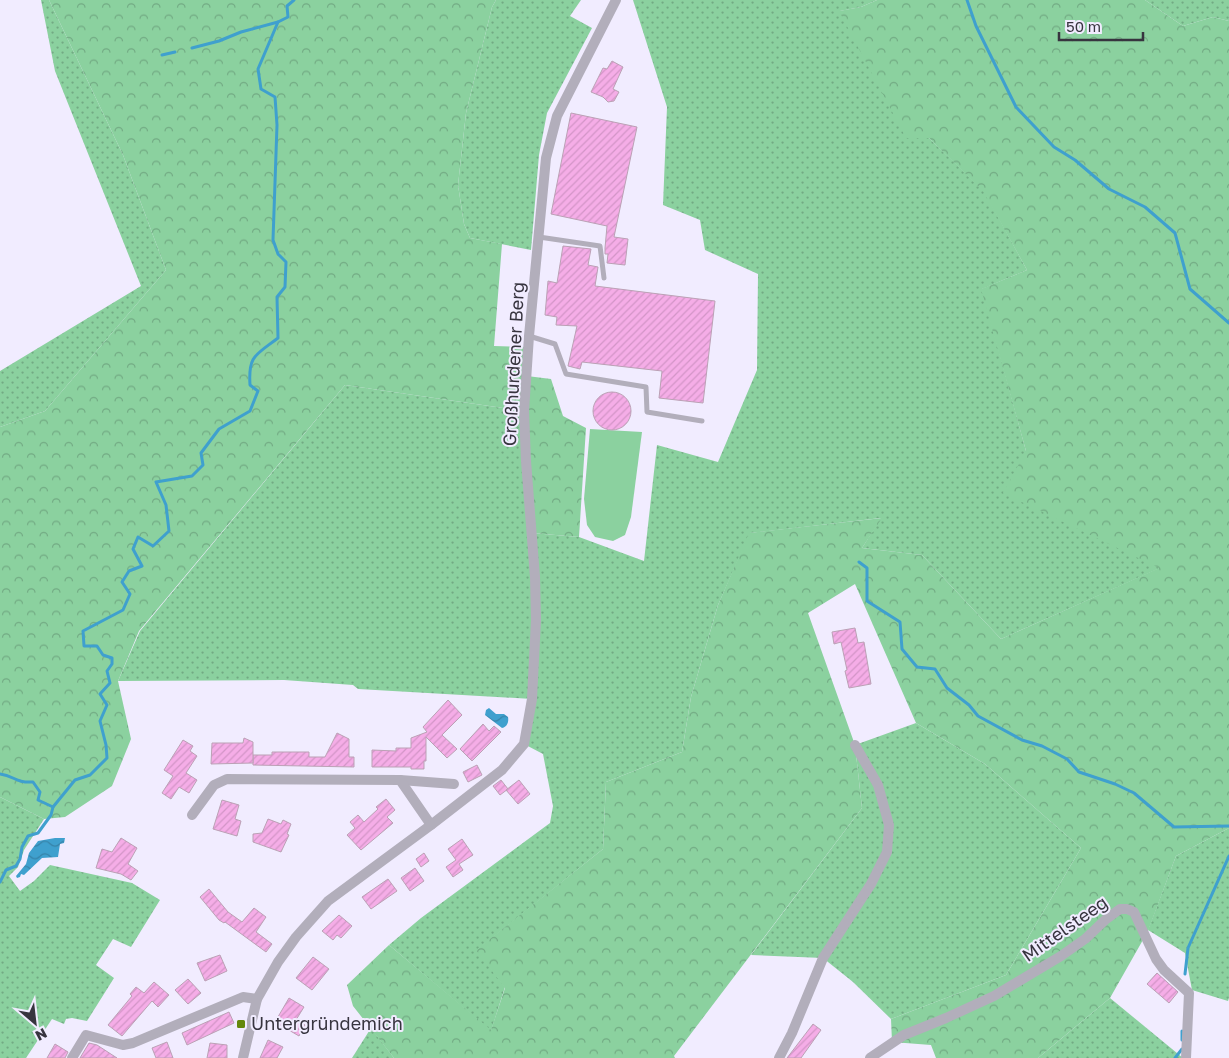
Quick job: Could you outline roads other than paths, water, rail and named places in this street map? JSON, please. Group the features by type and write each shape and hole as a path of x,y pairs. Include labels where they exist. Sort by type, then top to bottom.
{"street":[{"name":"Großhurdener Berg","path":"431,825 502,770 524,744 532,699 536,620 524,411 529,336 546,158 557,116 616,0"},
{"path":"779,1058 792,1033 823,958 871,884 887,852 889,825 878,785 855,745"},
{"path":"192,815 214,785 228,779 400,780 454,784"},
{"path":"243,1058 256,999 278,962 296,937 328,901 431,825 400,780"},
{"name":"Mittelsteeg","path":"870,1058 904,1035 994,996 1061,956 1085,939 1120,909 1128,908 1137,915 1153,953 1164,970 1189,993 1186,1058"},
{"path":"72,1058 86,1035 123,1045 133,1043 243,997 256,999"}],"lane":[{"path":"538,237 600,246 604,278"},
{"path":"529,336 554,344 566,374 646,387 646,412 702,421"}],"water":[{"path":"489,708 496,714 504,714 508,717 505,727 502,728 485,715 486,710"},
{"path":"65,838 64,843 60,844 58,857 42,858 24,875 21,874 17,878 16,876 26,864 29,853 38,841"}],"waterway":[{"path":"0,882 6,870 16,866 28,836 38,833 51,815 53,807 75,780 90,775 107,758 100,721 107,705 100,694 110,683 107,671 112,664 112,658 103,655 97,646 84,646 83,631 123,610 130,594 122,582 129,571 142,566 133,549 138,537 153,546 169,531 166,505 156,482 192,476 203,465 201,453 219,429 250,411 258,391 250,385 252,361 259,352 278,338 277,297 285,287 286,262 278,254 273,240 277,125 275,97 261,89 258,69 278,22 288,17 287,6 294,0"},
{"path":"967,0 976,26 1016,107 1054,147 1075,160 1109,189 1145,207 1175,233 1190,289 1229,323"},
{"path":"192,48 278,22"},
{"path":"162,55 175,52"},
{"path":"859,562 867,568 867,601 900,622 902,649 917,667 935,669 947,688 969,705 978,716 1022,740 1042,746 1067,759 1079,772 1115,784 1134,793 1174,827 1229,826"},
{"path":"0,774 22,781 33,782 40,792 38,800 53,807"},
{"path":"1185,974 1188,948 1229,856"},
{"path":"1182,1031 1182,1040"},
{"path":"1175,1058 1182,1049"}],"place":[{"name":"Untergründemich","path":"241,1024"}]}
